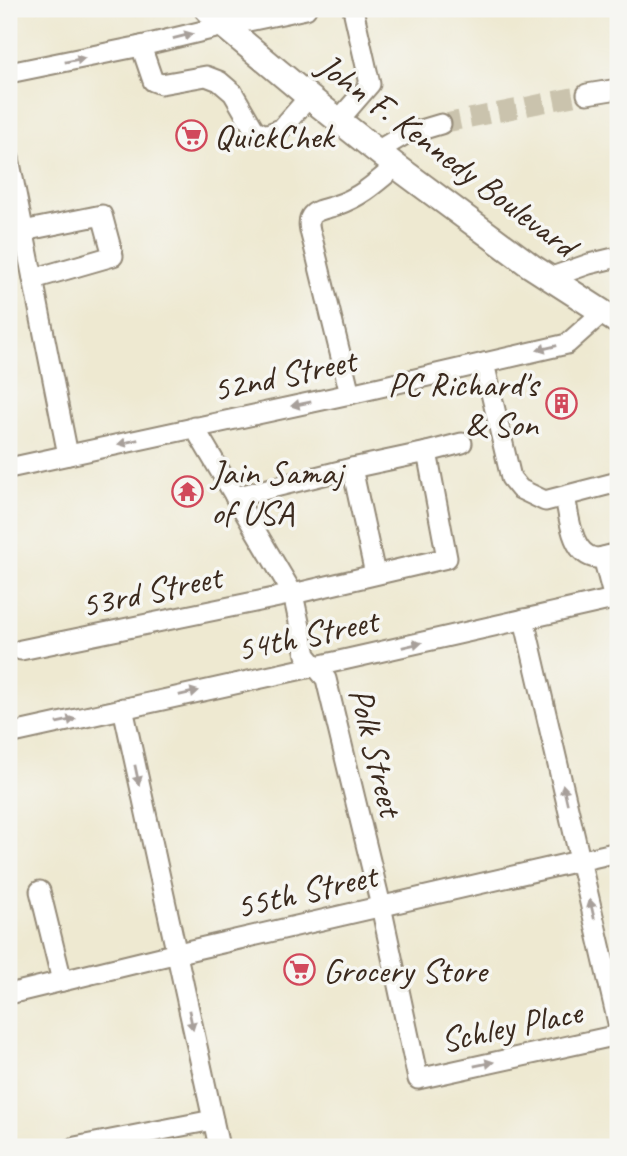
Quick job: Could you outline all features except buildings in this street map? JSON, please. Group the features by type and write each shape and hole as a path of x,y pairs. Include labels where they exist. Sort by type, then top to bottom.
{"main road":[{"name":"John F. Kennedy Boulevard","path":"215,17 338,121 396,166 549,278 610,317"}],"street":[{"path":"9,73 141,46 215,17 306,9"},
{"path":"338,121 370,84 353,9"},
{"path":"141,46 153,82 161,84 206,76 219,81 233,93 254,129 265,135 281,129 309,97"},
{"path":"587,94 618,89"},
{"path":"377,150 404,135 441,124"},
{"path":"9,159 68,455"},
{"path":"350,394 309,220 317,211 363,194 396,166"},
{"path":"23,231 102,215 113,256 33,279"},
{"path":"549,278 618,257"},
{"name":"52nd Street","path":"9,468 568,344 610,317"},
{"path":"484,363 511,478 520,489 545,500 618,482"},
{"name":"Polk Street","path":"194,427 293,594 306,655 326,679 381,906 418,1079"},
{"path":"235,497 462,443"},
{"name":"53rd Street","path":"21,650 293,594 447,558 427,452"},
{"path":"352,468 375,574"},
{"path":"565,496 577,547 585,554 597,558 610,555 616,598"},
{"name":"54th Street","path":"9,734 616,598"},
{"path":"524,619 618,1021"},
{"path":"123,708 219,1147"},
{"name":"55th Street","path":"9,995 176,953 618,852"},
{"path":"40,891 62,981"},
{"name":"Schley Place","path":"418,1079 618,1035"},
{"path":"75,1147 213,1120"}],"tunnel":[{"path":"441,124 587,94"}],"place":[{"name":"QuickChek","path":"191,136"},
{"name":"PC Richard's & Son","path":"561,404"},
{"name":"Jain Samaj of USA","path":"188,492"},
{"name":"Grocery Store","path":"300,970"}]}
